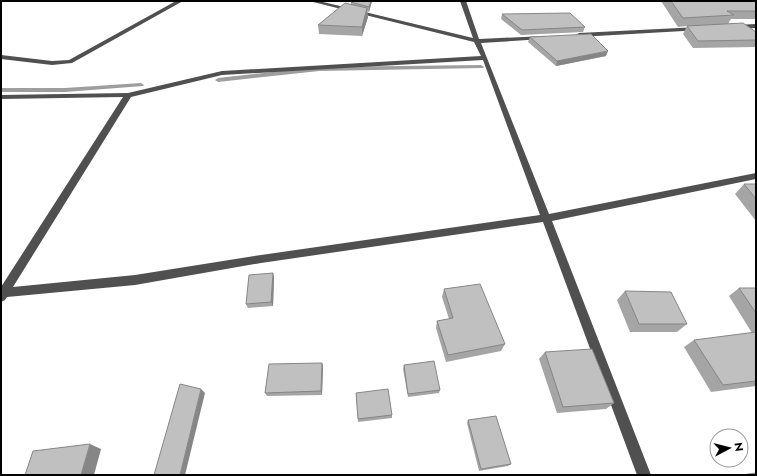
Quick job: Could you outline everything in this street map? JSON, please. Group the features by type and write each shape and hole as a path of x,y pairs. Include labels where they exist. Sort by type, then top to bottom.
{"street":[{"path":"1,57 52,63 70,62 180,1"},
{"path":"312,1 477,41 551,37"},
{"path":"463,1 644,475"},
{"path":"725,28 756,26"},
{"path":"741,27 751,34"},
{"path":"573,36 710,28"},
{"path":"1,96 128,95 222,73 485,58"},
{"path":"2,294 128,95"},
{"path":"2,294 135,280 261,259 547,218 756,176"}],"building":[{"path":"371,1 369,7 351,2"},
{"path":"671,1 756,1 756,11 727,11 734,15 683,18"},
{"path":"345,3 367,8 362,27 318,25"},
{"path":"570,13 585,27 522,30 502,14"},
{"path":"743,23 756,32 756,40 698,41 687,26"},
{"path":"591,34 608,51 557,61 530,37"},
{"path":"744,184 756,184 756,199"},
{"path":"273,273 271,302 246,304 249,275"},
{"path":"480,284 505,344 448,355 437,321 453,318 444,289"},
{"path":"739,288 756,288 756,313"},
{"path":"625,291 671,292 687,324 639,324"},
{"path":"756,332 756,381 723,385 694,340"},
{"path":"592,349 614,403 563,407 545,352"},
{"path":"434,361 440,390 408,394 404,365"},
{"path":"322,363 321,391 265,393 269,364"},
{"path":"180,384 201,389 180,475 154,475"},
{"path":"388,389 392,415 358,419 356,393"},
{"path":"496,416 511,464 481,469 468,420"},
{"path":"90,444 81,475 25,475 33,451"},
{"path":"756,473 756,475 742,475"}],"waterway":[{"path":"218,80 319,69 481,67"},
{"path":"1,90 65,90 141,85"}]}
